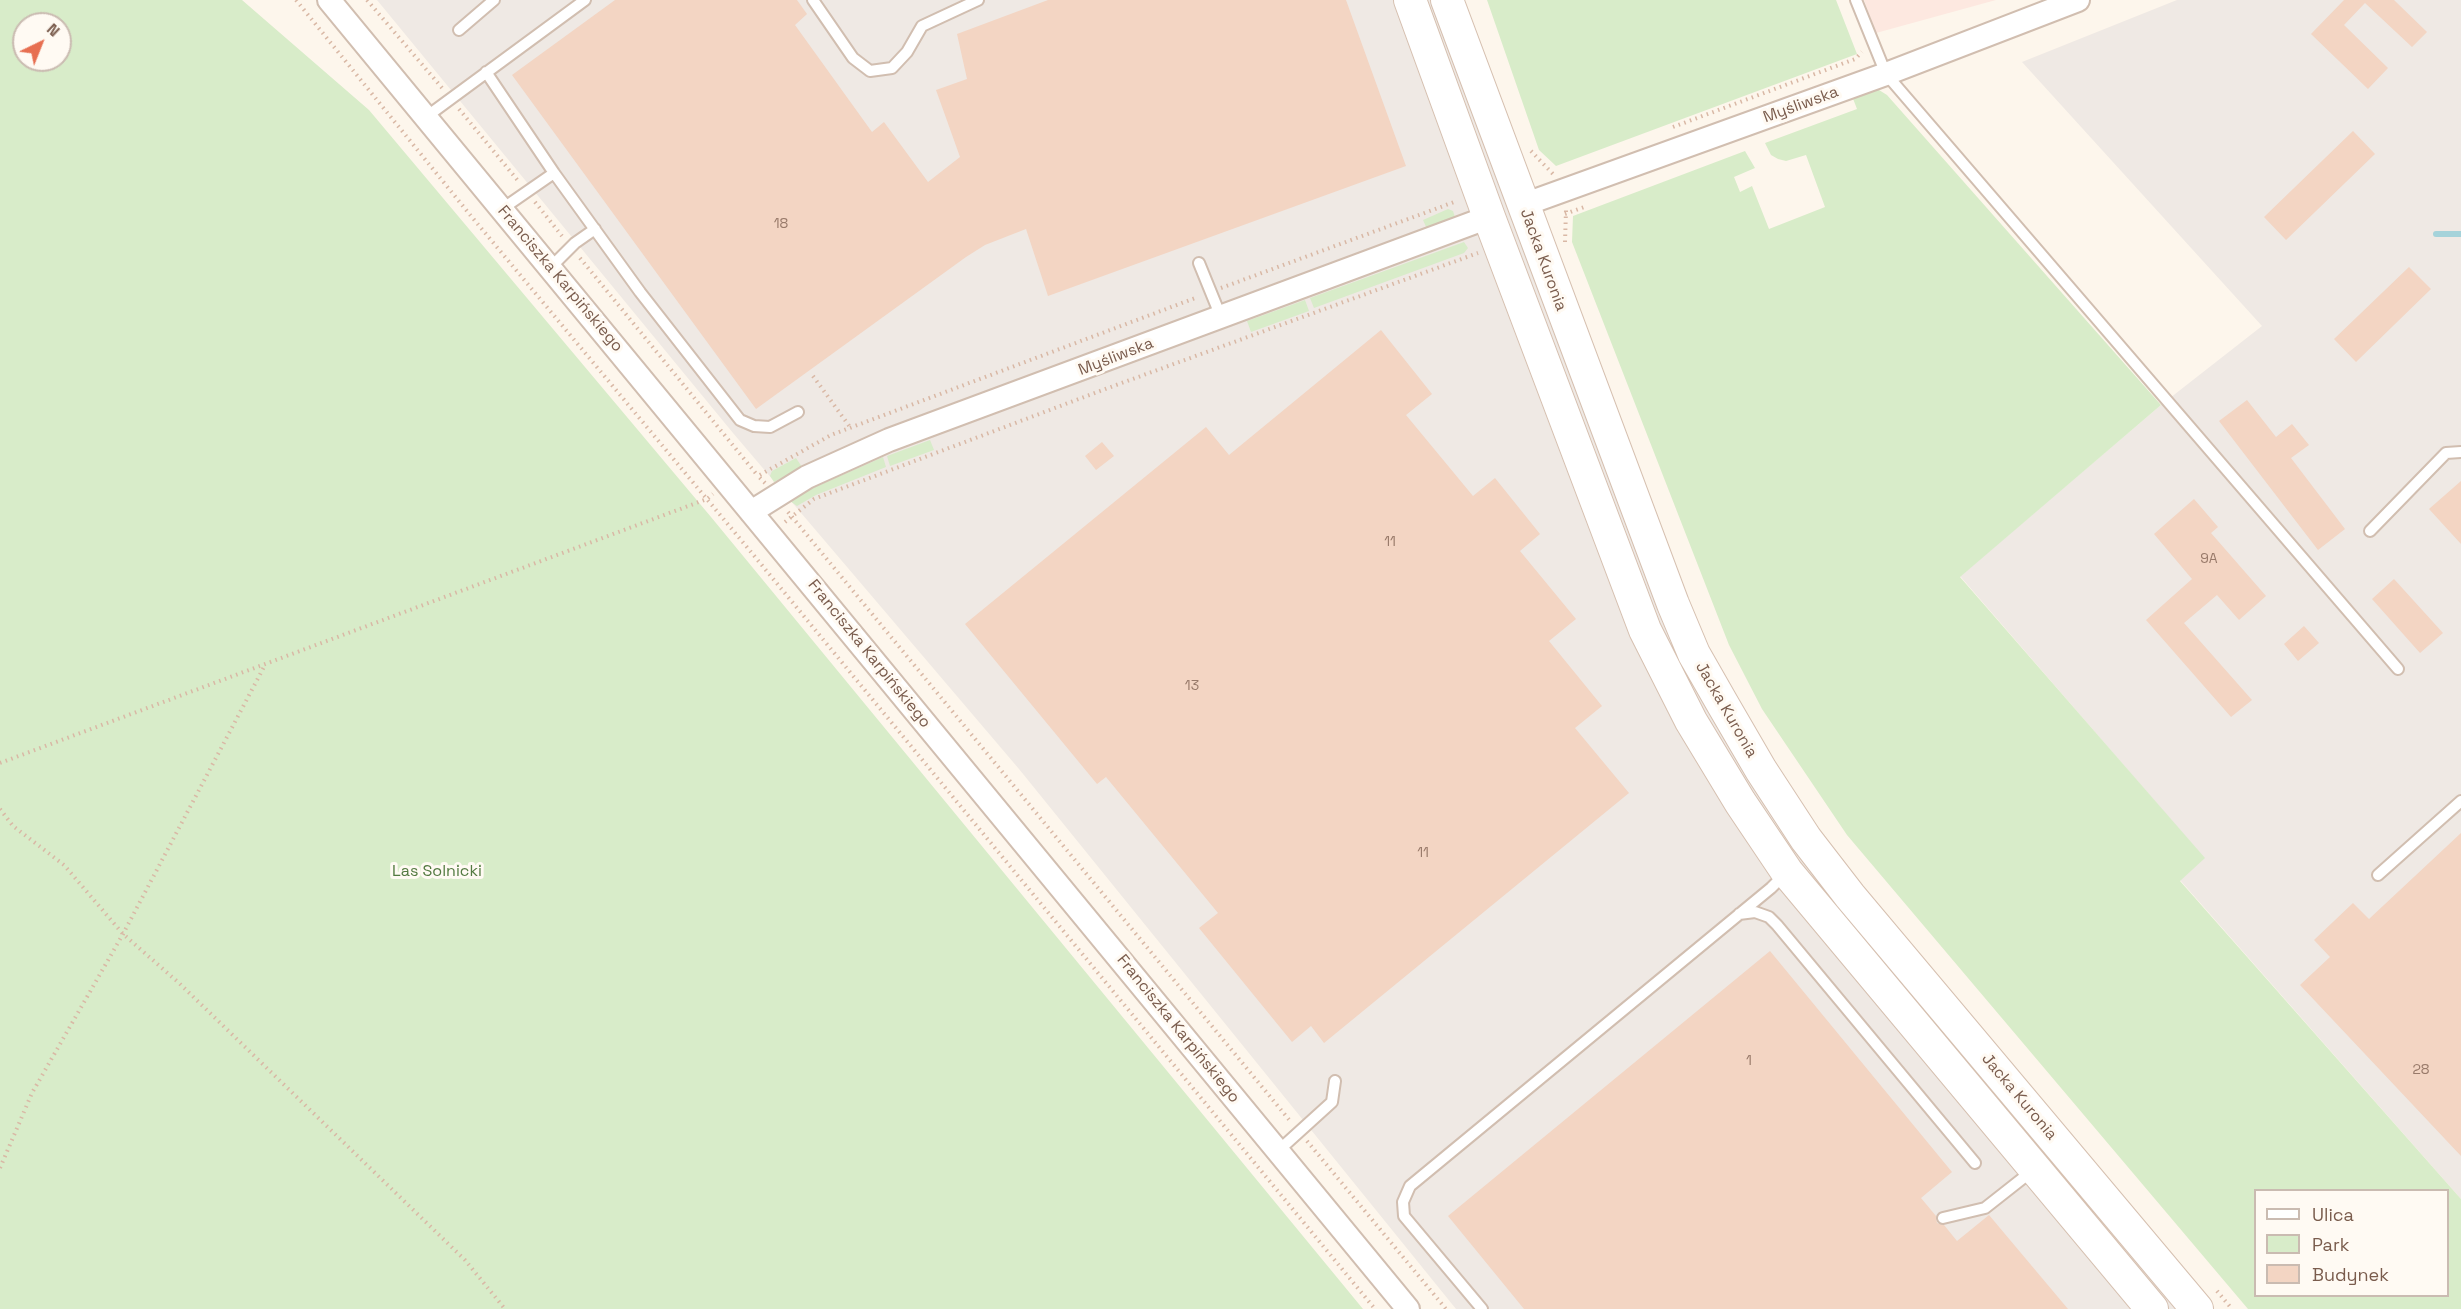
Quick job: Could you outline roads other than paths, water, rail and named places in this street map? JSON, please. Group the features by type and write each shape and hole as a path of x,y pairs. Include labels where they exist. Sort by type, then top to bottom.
{"main road":[{"name":"Jacka Kuronia","path":"1410,0 1489,217 1646,630 1691,721 1740,802 1787,872 2152,1309"},
{"name":"Jacka Kuronia","path":"1447,0 1694,654 1761,770 1806,839 1850,896 2207,1300"},
{"path":"1489,217 1523,205"}],"street":[{"name":"Franciszka Karpińskiego","path":"329,0 1408,1309"},
{"name":"Myśliwska","path":"1523,205 1557,181 1886,74 2078,0"},
{"name":"Myśliwska","path":"751,512 807,477 889,440 1489,217"}],"lane":[{"path":"459,30 494,0"},
{"path":"426,117 585,0"},
{"path":"813,0 853,58 870,71 892,68 907,52 922,26 978,0"},
{"path":"1856,0 1886,74 2398,669"},
{"path":"486,72 554,173 640,292 740,420 754,426 770,427 798,412"},
{"path":"502,209 554,173"},
{"path":"550,268 575,243 595,229"},
{"path":"1199,263 1221,317"},
{"path":"2370,531 2446,453 2461,452"},
{"path":"2378,875 2461,801"},
{"path":"1482,1309 1404,1216 1403,1202 1410,1186 1771,888 1787,872"},
{"path":"1738,914 1755,912 1769,917 1777,925 1975,1163"},
{"path":"1278,1151 1332,1102 1335,1081"},
{"path":"1943,1218 1985,1208 2035,1169"}],"waterway":[{"path":"2436,234 2461,234"}],"park label":[{"name":"Las Solnicki","path":"437,872"}]}
